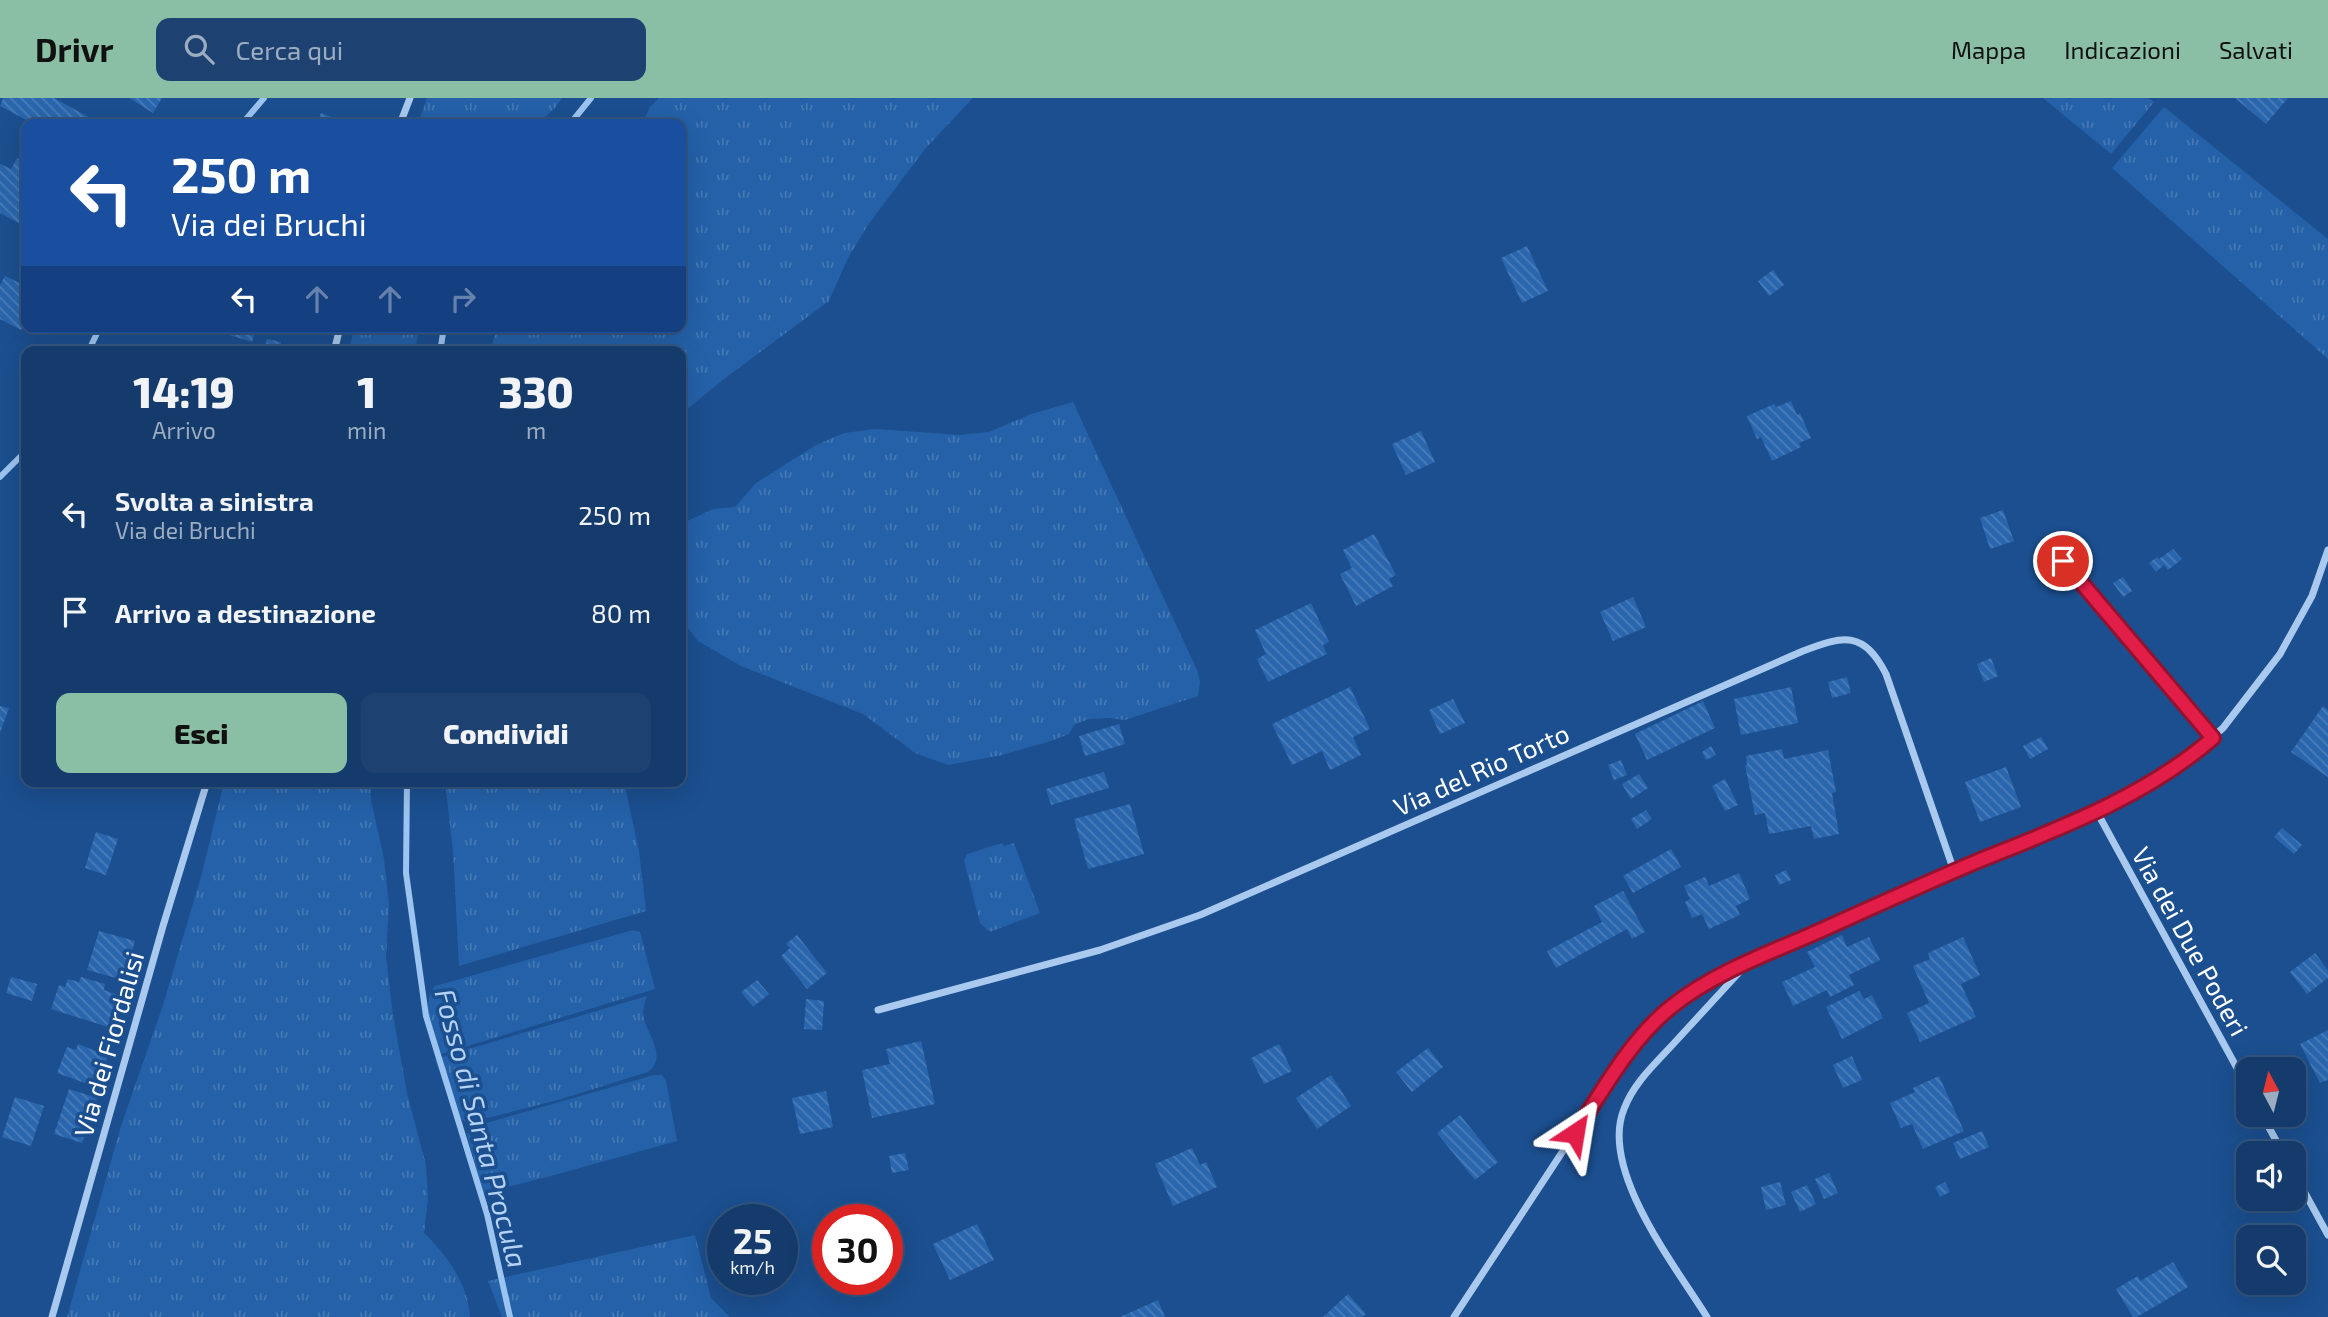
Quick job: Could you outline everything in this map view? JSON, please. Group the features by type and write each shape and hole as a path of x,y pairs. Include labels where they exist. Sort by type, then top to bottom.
{"street":[{"path":"402,119 410,98"},
{"path":"1454,1317 1620,1064 1661,1015 1689,994 1751,961 2097,812 2185,761 2213,738 2243,704 2287,643 2312,596 2328,550"},
{"path":"2063,561 2213,738"},
{"name":"Via del Rio Torto","path":"878,1010 1100,950 1200,915 1803,651 1840,640 1853,640 1869,648 1886,674 1954,872"},
{"name":"Via dei Fiordalisi","path":"52,1317 163,926 206,787"},
{"name":"Via dei Due Poderi","path":"2097,812 2236,1066"},
{"path":"1707,1317 1633,1194 1621,1153 1620,1122 1629,1098 1645,1074 1751,961"},
{"path":"2306,1195 2328,1235"}],"green space":[{"path":"427,98 562,98 543,119 420,119"},
{"path":"659,98 973,98 925,149 868,225 848,258 829,301 686,410 686,346 492,346 495,333 686,333 686,119 644,119 650,107"},
{"path":"2043,98 2148,98 2154,102 2111,154"},
{"path":"2164,107 2328,239 2328,359 2112,168"},
{"path":"353,333 418,333 416,346 350,346"},
{"path":"1073,402 1197,670 1200,682 1198,696 1125,720 1089,719 1075,724 1069,734 1051,741 1002,755 948,765 915,753 863,714 741,666 698,641 686,625 686,522 713,509 735,507 756,483 816,445 844,433 876,429 960,435 989,432 1031,414"},
{"path":"223,787 370,787 384,859 389,905 386,957 393,1015 407,1093 426,1165 428,1200 424,1233 455,1271 465,1293 470,1317 67,1317 121,1126 163,1005 202,873"},
{"path":"446,787 625,787 639,851 646,911 459,966 453,851"},
{"path":"1002,843 1004,846 1014,843 1040,913 990,932 980,923 964,860 967,854"},
{"path":"633,930 640,932 655,989 435,1056 428,1010 435,986"},
{"path":"647,996 643,1016 656,1053 656,1060 648,1072 561,1099 468,1123 454,1115 435,1059"},
{"path":"654,1075 662,1075 666,1081 677,1141 483,1193 467,1134 472,1127"},
{"path":"695,1235 707,1282 707,1295 710,1295 730,1317 502,1317 488,1281"}],"building":[{"path":"3,98 54,98 92,119 25,119 0,106"},
{"path":"129,98 162,98 153,113"},
{"path":"2235,98 2288,98 2266,124"},
{"path":"321,113 337,119 319,119"},
{"path":"17,158 21,160 21,224 0,213 0,164 11,169"},
{"path":"1527,246 1548,291 1522,303 1501,258"},
{"path":"1773,270 1784,285 1769,296 1758,281"},
{"path":"5,276 21,284 21,330 0,319 0,285"},
{"path":"226,333 254,333 252,342"},
{"path":"267,339 281,342 280,346 265,346"},
{"path":"1791,401 1797,415 1800,413 1811,438 1799,443 1801,447 1772,461 1761,437 1757,439 1747,416 1774,404 1776,407"},
{"path":"1421,431 1435,462 1406,475 1392,444"},
{"path":"2003,510 2014,541 1990,549 1980,518"},
{"path":"1374,534 1396,575 1389,579 1393,586 1356,606 1340,574 1352,568 1343,550"},
{"path":"2173,549 2182,559 2168,570 2164,565 2156,572 2149,563"},
{"path":"2123,577 2132,591 2123,597 2113,583"},
{"path":"1633,597 1646,627 1613,641 1600,612"},
{"path":"1311,603 1329,642 1323,645 1327,654 1268,682 1257,659 1266,654 1255,630"},
{"path":"1991,658 1998,676 1984,682 1977,664"},
{"path":"1847,677 1851,693 1832,698 1828,682"},
{"path":"1350,687 1370,729 1353,737 1361,755 1330,770 1322,751 1292,765 1272,724"},
{"path":"1791,687 1798,723 1741,735 1734,699"},
{"path":"1453,699 1465,723 1440,734 1429,710"},
{"path":"1703,701 1715,728 1647,760 1635,734"},
{"path":"0,706 9,708 0,733"},
{"path":"2323,706 2328,710 2328,777 2291,752"},
{"path":"1119,724 1125,744 1085,756 1079,736"},
{"path":"2041,737 2048,749 2030,759 2023,746"},
{"path":"1711,746 1716,755 1706,760 1702,752"},
{"path":"1782,749 1784,759 1828,750 1836,792 1832,793 1839,834 1814,839 1811,826 1769,834 1765,813 1755,815 1745,765 1746,756"},
{"path":"1621,760 1627,775 1614,780 1608,765"},
{"path":"2006,767 2021,807 1980,822 1965,782"},
{"path":"1104,772 1109,788 1051,805 1046,789"},
{"path":"1639,774 1648,788 1631,799 1622,784"},
{"path":"1725,779 1738,805 1725,811 1712,786"},
{"path":"1130,804 1144,854 1088,869 1074,819"},
{"path":"1646,810 1652,819 1637,829 1631,819"},
{"path":"2282,828 2302,845 2294,854 2274,837"},
{"path":"96,832 118,839 106,875 85,868"},
{"path":"1671,849 1681,867 1633,893 1623,876"},
{"path":"1786,870 1791,880 1779,885 1775,875"},
{"path":"1739,873 1750,899 1736,906 1740,915 1709,929 1702,914 1692,918 1685,902 1690,899 1684,886 1705,877 1709,886"},
{"path":"1623,891 1645,932 1632,939 1627,929 1556,968 1547,951 1602,922 1594,906"},
{"path":"99,931 135,941 123,980 87,970"},
{"path":"797,935 827,973 807,989 781,956 790,948 786,944"},
{"path":"1842,935 1847,947 1869,937 1880,960 1849,975 1854,985 1830,997 1827,990 1793,1006 1782,982 1815,967 1807,952"},
{"path":"1963,937 1980,975 1961,984 1976,1017 1920,1042 1907,1013 1929,1003 1913,966 1930,959 1928,953"},
{"path":"2315,953 2328,970 2328,978 2307,994 2290,972"},
{"path":"11,977 37,984 32,1001 6,993"},
{"path":"81,977 105,984 104,990 118,995 108,1027 51,1009 59,985 65,987 68,979 79,982"},
{"path":"757,980 769,994 753,1007 741,992"},
{"path":"1859,991 1864,999 1872,995 1883,1018 1842,1039 1826,1007"},
{"path":"806,999 824,1001 822,1030 804,1029"},
{"path":"2328,1030 2328,1080 2320,1083 2300,1044"},
{"path":"921,1041 935,1104 872,1118 862,1070 890,1064 886,1049"},
{"path":"78,1044 108,1056 96,1087 57,1073 67,1047 76,1050"},
{"path":"1279,1044 1292,1071 1264,1084 1251,1058"},
{"path":"1428,1048 1443,1067 1412,1092 1396,1072"},
{"path":"1852,1056 1862,1080 1843,1088 1833,1065"},
{"path":"1331,1075 1351,1106 1317,1129 1296,1098"},
{"path":"1939,1076 1964,1131 1923,1149 1912,1124 1901,1128 1890,1103 1915,1092 1913,1088"},
{"path":"69,1089 97,1098 82,1143 54,1134"},
{"path":"826,1091 833,1127 800,1134 792,1098"},
{"path":"15,1097 44,1106 31,1146 2,1137"},
{"path":"1460,1115 1498,1162 1475,1180 1437,1133"},
{"path":"1982,1131 1989,1147 1960,1159 1953,1143"},
{"path":"1192,1148 1200,1165 1206,1162 1217,1187 1173,1206 1155,1164"},
{"path":"905,1153 909,1170 892,1173 889,1156"},
{"path":"1829,1173 1838,1193 1824,1199 1815,1179"},
{"path":"1780,1182 1786,1205 1766,1210 1761,1187"},
{"path":"1945,1182 1950,1192 1940,1197 1935,1187"},
{"path":"1807,1185 1816,1204 1800,1212 1791,1192"},
{"path":"977,1224 994,1260 950,1280 933,1244"},
{"path":"2173,1262 2188,1287 2133,1317 2116,1289 2138,1276 2140,1281"},
{"path":"1348,1294 1366,1314 1362,1317 1323,1317"},
{"path":"1158,1300 1165,1317 1120,1317"}],"waterway":[{"path":"246,119 264,98"},
{"name":"Fosso di Santa Procula","path":"574,119 591,98"},
{"path":"91,346 97,333"},
{"name":"Fosso di Santa Procula","path":"441,346 443,333"},
{"path":"0,477 21,456"},
{"name":"Fosso di Santa Procula","path":"407,787 406,873 426,1016 487,1214 510,1317"}],"route":[{"path":"1575,1133 1642,1035 1670,1007 1696,989 1751,961 2097,812 2185,761 2213,738 2063,561"}]}
